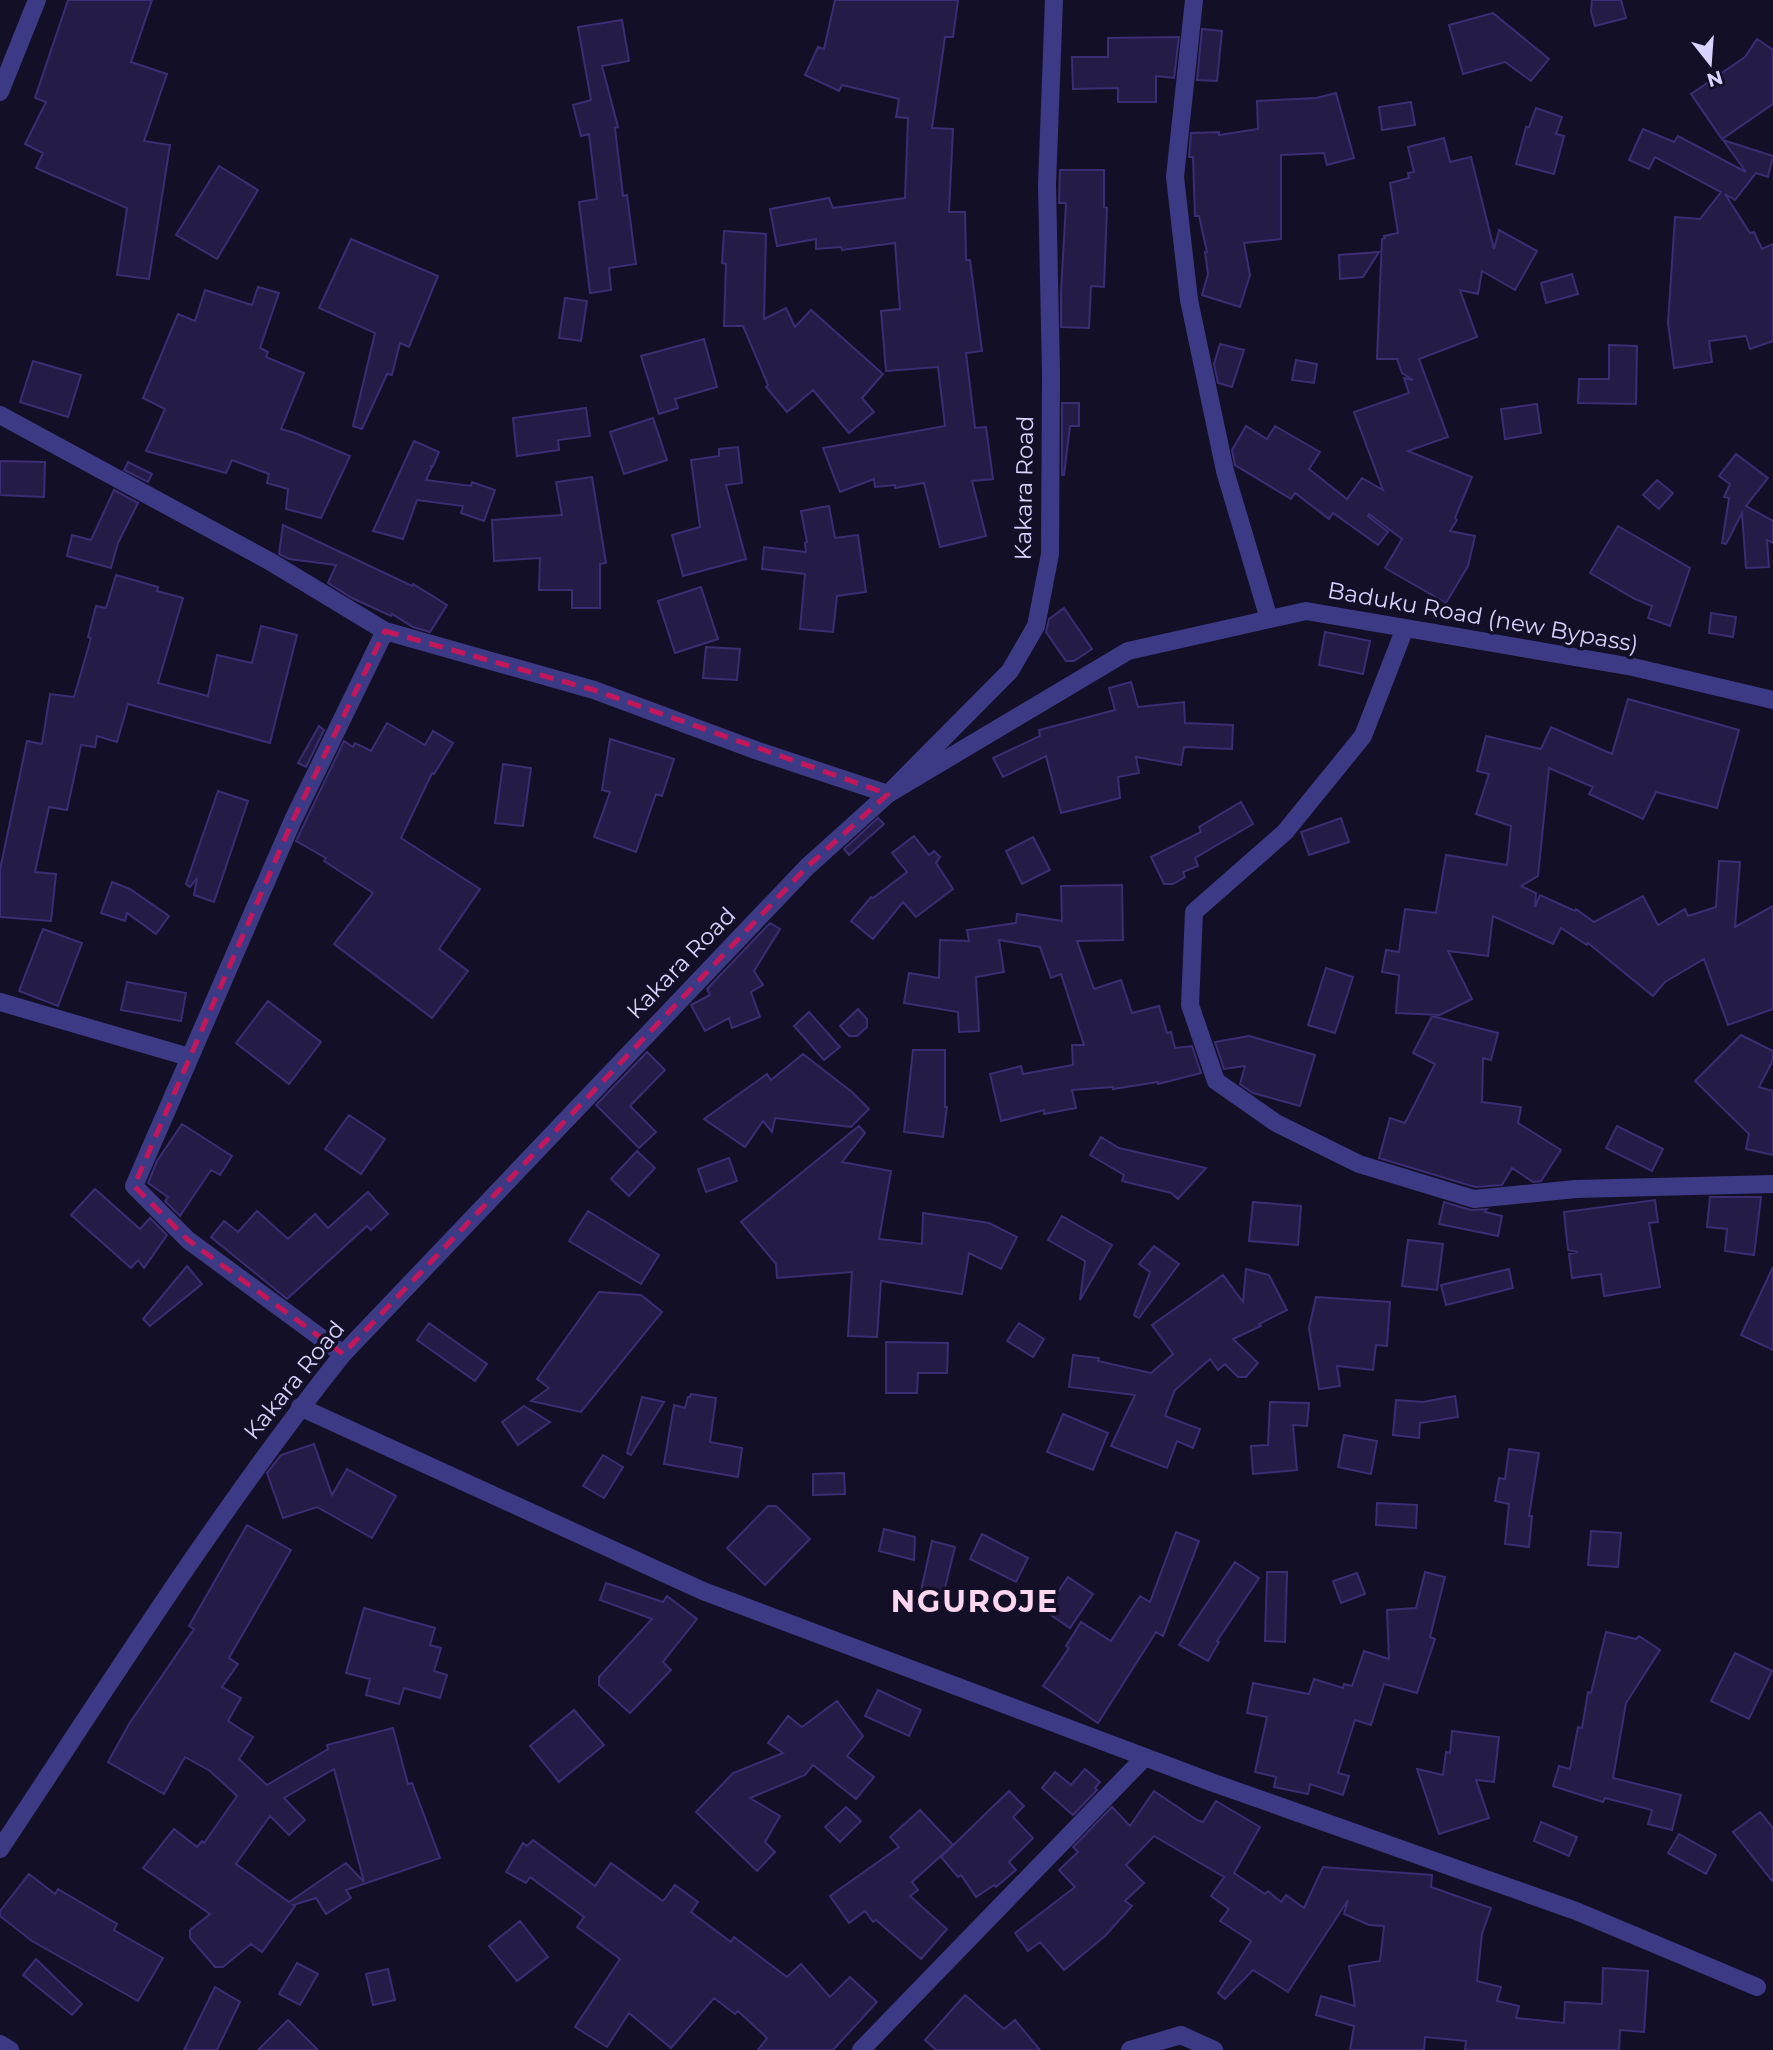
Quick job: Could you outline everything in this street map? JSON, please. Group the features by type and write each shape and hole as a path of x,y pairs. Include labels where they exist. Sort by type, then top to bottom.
{"street":[{"path":"0,92 37,0"},
{"name":"Kakara Road","path":"0,1849 221,1516 300,1407 343,1354 807,867 888,794 1010,671 1036,626 1050,554 1051,373 1047,185 1054,0"},
{"path":"1194,0 1175,177 1189,300 1224,471 1269,619"},
{"path":"0,415 271,562 385,631 594,690 758,751 888,794"},
{"name":"Baduku Road (new Bypass)","path":"888,794 1128,651 1306,611 1633,667 1773,700"},
{"path":"1405,628 1363,736 1285,832 1194,912 1189,1005 1216,1081 1276,1123 1359,1164 1474,1199 1576,1188 1773,1184"},
{"path":"343,1354 188,1240 134,1186 293,820 385,631"},
{"path":"0,1002 189,1057"},
{"path":"300,1407 703,1591 1145,1757 1576,1911 1757,1987"},
{"path":"862,2050 1145,1757"},
{"path":"1130,2050 1181,2035 1214,2050"},
{"path":"0,2044 10,2050"}],"highlighted area":[{"path":"385,631 594,690 888,794 807,867 343,1354 188,1240 134,1186 293,820"}],"building":[{"path":"68,0 152,0 131,62 167,74 144,141 170,145 149,279 117,275 127,208 36,168 43,153 25,144 46,102 35,98"},
{"path":"835,0 958,0 953,37 945,37 932,128 953,129 949,212 965,212 966,260 970,260 982,351 966,353 975,428 986,427 993,479 972,481 986,536 940,547 924,483 895,488 895,485 875,487 874,479 840,492 823,448 945,426 938,367 886,371 881,311 900,309 895,243 842,250 841,247 816,249 816,239 777,246 770,209 829,198 833,208 905,198 908,118 896,117 899,99 842,85 839,91 805,75 818,47 824,49"},
{"path":"1592,0 1621,0 1626,18 1595,26 1591,12"},
{"path":"1493,13 1549,59 1531,81 1505,62 1463,74 1449,25"},
{"path":"622,20 629,61 602,66 618,127 615,128 623,196 627,195 636,264 609,268 611,290 590,293 579,202 597,199 589,134 581,136 573,105 591,100 578,27"},
{"path":"1202,29 1222,31 1217,81 1197,80"},
{"path":"1179,37 1174,78 1156,76 1156,102 1118,102 1118,88 1073,89 1072,57 1108,57 1108,38"},
{"path":"1757,39 1773,50 1773,104 1722,139 1691,94 1745,57"},
{"path":"1336,93 1354,158 1327,165 1324,153 1281,155 1281,239 1244,243 1250,275 1240,307 1202,295 1208,274 1207,252 1199,216 1195,216 1193,157 1189,157 1191,133 1219,132 1219,135 1258,129 1257,101 1316,98"},
{"path":"1411,102 1415,125 1382,130 1379,107"},
{"path":"1536,108 1562,117 1556,134 1564,136 1554,174 1516,164 1526,127 1529,127"},
{"path":"1643,129 1674,142 1678,136 1746,172 1723,140 1773,156 1768,177 1756,173 1735,200 1725,194 1750,233 1754,232 1762,249 1773,244 1773,341 1750,349 1746,336 1709,341 1712,362 1674,368 1668,323 1675,217 1700,219 1721,192 1655,157 1649,169 1629,160"},
{"path":"1444,138 1450,162 1471,157 1494,249 1499,230 1537,251 1515,290 1482,271 1478,294 1460,290 1477,337 1419,359 1448,437 1408,451 1472,477 1455,518 1457,520 1450,531 1475,536 1468,566 1446,603 1385,568 1402,539 1369,514 1368,516 1388,532 1378,545 1333,513 1329,519 1295,493 1291,499 1235,465 1232,450 1246,426 1267,439 1275,426 1320,452 1309,469 1347,499 1362,478 1383,490 1354,412 1409,393 1404,378 1413,380 1402,373 1397,359 1377,359 1382,239 1384,236 1398,233 1390,183 1409,178 1408,173 1414,172 1408,147"},
{"path":"219,166 258,190 217,259 176,235"},
{"path":"1060,170 1104,170 1104,207 1107,208 1104,287 1091,286 1089,328 1061,327 1066,203 1059,203"},
{"path":"724,231 766,234 764,319 786,308 795,327 811,310 883,374 862,398 874,412 849,433 813,390 787,412 766,387 768,385 743,326 724,326"},
{"path":"351,239 438,276 409,347 400,343 392,375 387,374 362,429 353,426 375,333 319,308"},
{"path":"1379,252 1363,277 1340,279 1339,255"},
{"path":"1572,274 1578,294 1546,303 1541,283"},
{"path":"258,287 279,293 260,348 268,352 266,357 304,373 281,429 350,456 321,518 286,509 288,489 267,483 269,474 232,460 226,473 146,451 165,409 143,398 178,314 195,321 205,290 252,305"},
{"path":"565,298 587,301 581,341 559,338"},
{"path":"704,339 717,387 675,399 678,408 659,414 641,356"},
{"path":"1220,344 1244,350 1232,387 1218,383 1214,364"},
{"path":"1609,345 1637,346 1636,404 1578,403 1579,379 1609,379"},
{"path":"1296,360 1317,364 1314,383 1292,380"},
{"path":"33,361 81,375 68,417 20,402"},
{"path":"1062,403 1079,403 1079,426 1070,426 1064,475 1062,475"},
{"path":"1537,404 1541,433 1505,439 1501,409"},
{"path":"586,408 590,436 558,440 559,450 517,456 513,418"},
{"path":"653,418 667,460 624,474 610,432"},
{"path":"414,441 439,452 433,466 430,466 432,467 426,480 471,486 472,482 495,490 484,521 461,513 463,506 417,500 403,539 373,531"},
{"path":"738,447 742,483 726,485 746,559 683,576 672,535 700,527 691,460 719,456 719,449"},
{"path":"1736,454 1768,478 1746,506 1773,521 1773,543 1767,540 1769,567 1746,568 1742,513 1726,544 1722,543 1729,498 1724,497 1730,484 1719,476"},
{"path":"0,461 45,462 44,497 0,495"},
{"path":"128,462 152,474 148,482 124,470"},
{"path":"592,477 606,563 600,564 600,608 572,608 572,590 539,590 540,558 494,561 492,520 562,515 556,482"},
{"path":"1657,480 1673,493 1659,509 1643,495"},
{"path":"114,490 138,503 118,543 111,568 67,556 72,535 91,540"},
{"path":"829,506 835,538 858,535 866,592 837,596 833,632 800,629 805,574 762,569 764,547 806,552 807,542 801,511"},
{"path":"283,525 412,586 413,584 447,605 430,632 413,627 392,614 391,616 352,598 328,583 336,565 289,559 279,554"},
{"path":"1618,526 1690,568 1670,626 1648,618 1652,606 1590,573"},
{"path":"116,575 158,587 157,591 183,598 158,683 208,696 217,655 252,663 261,626 297,635 270,743 128,704 117,742 97,736 95,747 81,745 67,810 49,807 35,872 56,874 51,921 0,917 0,870 27,741 42,744 50,694 74,697 91,638 88,637 96,606 106,608"},
{"path":"701,587 718,639 675,653 658,601"},
{"path":"1064,608 1092,649 1074,661 1066,661 1046,632 1049,619"},
{"path":"1711,613 1736,617 1733,637 1709,633"},
{"path":"1325,632 1370,641 1363,674 1319,665"},
{"path":"706,647 740,649 737,680 703,678"},
{"path":"1131,682 1138,707 1184,702 1185,723 1233,725 1232,749 1184,747 1181,765 1136,757 1139,773 1118,777 1120,798 1061,813 1046,756 1003,777 993,758 1040,736 1039,730 1115,710 1109,688"},
{"path":"1628,699 1739,730 1717,808 1656,792 1643,819 1589,794 1593,787 1549,768 1538,876 1521,886 1536,893 1535,907 1540,895 1575,911 1576,909 1594,922 1643,896 1658,925 1685,909 1688,916 1716,907 1719,861 1740,862 1735,927 1773,906 1773,1009 1728,1025 1704,959 1665,982 1653,996 1588,943 1587,945 1561,928 1553,944 1493,916 1488,956 1448,951 1472,999 1440,1015 1396,1013 1399,975 1382,972 1386,950 1399,952 1405,909 1436,913 1446,855 1507,865 1511,826 1476,814 1489,774 1477,771 1486,736 1541,749 1551,727 1612,754"},
{"path":"387,723 425,745 433,731 453,743 434,774 432,773 401,838 480,889 439,949 468,971 432,1018 334,944 373,893 324,861 326,858 296,841 344,741 353,747 355,743 371,751"},
{"path":"319,726 324,730 306,767 298,763"},
{"path":"610,739 674,759 662,796 656,794 636,852 594,837 610,792 602,790"},
{"path":"503,764 531,768 523,826 495,823"},
{"path":"218,791 248,801 214,902 194,895 197,878 190,887 186,884"},
{"path":"1241,802 1253,824 1195,858 1198,866 1183,872 1185,877 1173,884 1164,884 1151,857 1201,832 1199,827"},
{"path":"878,818 884,824 849,855 844,849"},
{"path":"1341,818 1349,842 1309,855 1301,832"},
{"path":"914,836 929,855 934,851 940,857 936,863 953,889 916,917 903,902 873,939 851,921 871,897 907,872 892,853"},
{"path":"1033,837 1050,870 1022,884 1006,851"},
{"path":"112,882 130,889 169,916 156,934 127,913 125,921 101,913"},
{"path":"1122,885 1123,940 1077,941 1094,989 1121,980 1132,1013 1159,1006 1167,1033 1171,1032 1175,1048 1192,1046 1201,1073 1158,1084 1072,1090 1076,1108 1044,1114 1044,1110 1001,1121 990,1074 1021,1066 1023,1074 1073,1065 1072,1045 1084,1045 1061,974 1051,978 1040,947 999,940 1004,972 976,977 979,1031 959,1032 958,1012 904,1003 909,973 939,978 940,940 969,941 967,930 1016,923 1017,914 1062,921 1061,886"},
{"path":"770,923 780,929 754,971 763,985 751,992 760,1017 732,1028 729,1018 705,1031 691,1005 710,995 707,989"},
{"path":"43,929 82,943 58,1006 19,991"},
{"path":"1326,968 1353,977 1335,1033 1308,1025"},
{"path":"127,982 186,993 181,1021 121,1010"},
{"path":"268,1001 321,1042 289,1084 236,1043"},
{"path":"858,1009 867,1019 867,1027 857,1036 849,1036 840,1026"},
{"path":"809,1012 840,1047 824,1060 794,1026"},
{"path":"1432,1016 1498,1033 1491,1060 1483,1058 1482,1102 1521,1107 1518,1123 1561,1150 1541,1181 1533,1182 1512,1168 1502,1185 1475,1187 1379,1158 1390,1118 1405,1123 1435,1064 1413,1053"},
{"path":"1741,1035 1773,1051 1773,1060 1759,1087 1773,1091 1773,1155 1746,1149 1749,1134 1695,1081"},
{"path":"1249,1036 1315,1055 1300,1106 1253,1093 1240,1084 1245,1066 1224,1069 1215,1042"},
{"path":"913,1050 945,1050 947,1107 943,1137 904,1132"},
{"path":"647,1052 665,1070 630,1106 656,1132 639,1148 596,1105"},
{"path":"803,1054 852,1092 869,1109 851,1127 775,1118 772,1132 763,1121 745,1147 704,1119 767,1074 771,1080"},
{"path":"349,1115 385,1139 361,1174 325,1149"},
{"path":"182,1124 232,1156 220,1175 211,1170 180,1216 165,1201 168,1197 148,1183 157,1161"},
{"path":"859,1126 865,1133 842,1162 891,1171 879,1239 922,1244 923,1213 989,1223 1017,1237 1001,1269 969,1253 962,1294 881,1281 877,1337 848,1336 852,1272 777,1278 776,1264 741,1222"},
{"path":"1617,1126 1663,1149 1652,1171 1606,1148"},
{"path":"1101,1137 1119,1148 1206,1168 1178,1199 1171,1193 1122,1181 1124,1175 1090,1155"},
{"path":"637,1151 655,1168 629,1196 611,1179"},
{"path":"729,1158 737,1181 706,1192 698,1169"},
{"path":"95,1189 140,1229 150,1218 167,1235 144,1268 138,1260 131,1268 71,1215"},
{"path":"368,1192 388,1214 371,1230 367,1226 287,1299 211,1237 224,1221 238,1232 257,1211 288,1239 315,1214 328,1228"},
{"path":"1710,1197 1761,1197 1754,1255 1725,1251 1727,1229 1707,1227"},
{"path":"1655,1200 1658,1222 1649,1223 1660,1287 1604,1296 1601,1274 1572,1278 1569,1254 1578,1252 1568,1250 1564,1212"},
{"path":"1253,1202 1301,1206 1298,1245 1249,1241"},
{"path":"1444,1202 1471,1210 1487,1209 1485,1212 1502,1216 1498,1236 1439,1224"},
{"path":"588,1211 659,1255 641,1284 569,1241"},
{"path":"1062,1216 1112,1245 1080,1300 1085,1261 1048,1240"},
{"path":"1408,1240 1443,1244 1437,1290 1402,1286"},
{"path":"1154,1246 1179,1264 1139,1318 1134,1315 1150,1272 1139,1264"},
{"path":"187,1266 202,1284 150,1326 143,1319"},
{"path":"1773,1267 1773,1350 1741,1335"},
{"path":"1246,1269 1269,1275 1287,1310 1233,1339 1258,1363 1246,1377 1238,1377 1225,1364 1218,1370 1210,1359 1175,1390 1165,1416 1200,1429 1193,1448 1177,1441 1167,1468 1111,1446 1135,1395 1069,1387 1073,1355 1099,1358 1098,1361 1151,1373 1173,1354 1152,1325 1223,1275 1243,1302"},
{"path":"1509,1269 1513,1288 1446,1305 1441,1285"},
{"path":"599,1292 641,1295 662,1312 581,1412 531,1401 549,1388 537,1379"},
{"path":"1316,1297 1390,1302 1387,1346 1376,1345 1373,1370 1337,1366 1340,1386 1319,1389 1309,1328"},
{"path":"429,1323 487,1364 475,1381 417,1340"},
{"path":"1019,1323 1044,1339 1033,1357 1007,1341"},
{"path":"886,1342 948,1343 947,1373 918,1373 917,1393 886,1393"},
{"path":"691,1394 716,1398 710,1442 742,1448 738,1477 664,1464 674,1405 685,1408"},
{"path":"1455,1396 1458,1417 1420,1423 1419,1438 1393,1435 1396,1400 1423,1402"},
{"path":"642,1397 664,1402 631,1455 627,1453"},
{"path":"1270,1402 1309,1403 1307,1426 1293,1425 1297,1470 1253,1474 1251,1446 1268,1445"},
{"path":"524,1406 550,1422 518,1445 502,1422"},
{"path":"1063,1414 1108,1433 1093,1470 1047,1452"},
{"path":"1344,1435 1377,1441 1371,1474 1338,1467"},
{"path":"314,1444 332,1495 347,1469 396,1496 372,1538 317,1507 283,1518 267,1473 281,1455"},
{"path":"1509,1449 1539,1453 1529,1516 1532,1516 1529,1547 1505,1544 1509,1504 1495,1501 1499,1478 1505,1479"},
{"path":"603,1455 623,1467 604,1498 583,1486"},
{"path":"844,1473 845,1494 813,1495 813,1474"},
{"path":"1377,1503 1417,1505 1416,1528 1376,1525"},
{"path":"768,1506 776,1506 810,1539 765,1585 727,1548"},
{"path":"247,1525 291,1550 229,1658 238,1664 222,1687 241,1698 228,1721 253,1737 239,1759 267,1785 328,1749 327,1745 393,1728 408,1784 412,1783 440,1858 346,1890 351,1898 326,1914 316,1898 293,1905 295,1906 262,1952 251,1944 223,1967 215,1967 190,1938 190,1930 210,1914 143,1868 174,1829 197,1847 202,1841 204,1843 237,1796 210,1771 185,1757 164,1794 108,1762 129,1724 194,1629 189,1626","holes":["334,1769 364,1882 346,1863 289,1902 236,1864 270,1816 289,1835 305,1820 284,1798"]},
{"path":"884,1529 915,1537 914,1560 879,1551"},
{"path":"1591,1531 1621,1533 1618,1567 1588,1565"},
{"path":"1176,1532 1199,1541 1163,1636 1156,1632 1098,1723 1043,1686 1069,1648 1066,1646 1081,1622 1111,1641 1140,1596 1150,1602"},
{"path":"982,1534 1028,1558 1016,1582 970,1559"},
{"path":"932,1541 955,1547 942,1600 920,1595"},
{"path":"1235,1562 1259,1578 1217,1641 1219,1642 1208,1661 1179,1645"},
{"path":"1267,1572 1287,1572 1285,1642 1265,1641"},
{"path":"1425,1572 1445,1577 1430,1637 1435,1639 1417,1693 1384,1684 1371,1725 1355,1720 1338,1773 1349,1776 1343,1795 1310,1784 1308,1794 1274,1787 1276,1777 1255,1772 1267,1717 1247,1713 1253,1683 1309,1694 1314,1679 1343,1688 1344,1684 1352,1686 1364,1651 1389,1659 1387,1610 1416,1608"},
{"path":"1357,1573 1365,1594 1341,1603 1333,1581"},
{"path":"1068,1577 1093,1594 1070,1628 1045,1611"},
{"path":"606,1583 663,1602 667,1596 697,1619 663,1662 671,1670 630,1713 599,1685 599,1677 652,1619 600,1600"},
{"path":"364,1608 435,1628 430,1645 441,1648 434,1671 447,1675 440,1698 404,1688 399,1704 366,1695 370,1679 346,1673"},
{"path":"1606,1632 1636,1639 1639,1636 1660,1650 1626,1703 1613,1778 1681,1795 1672,1830 1648,1824 1652,1810 1605,1798 1603,1802 1553,1786 1559,1766 1570,1769 1578,1727 1582,1728 1588,1692 1591,1693"},
{"path":"1735,1653 1772,1671 1749,1719 1711,1701"},
{"path":"878,1690 921,1710 909,1736 865,1716"},
{"path":"837,1701 863,1736 847,1756 874,1777 856,1799 813,1765 805,1775 750,1798 780,1816 765,1842 775,1852 757,1871 696,1812 733,1773 783,1753 768,1743 788,1716 802,1727"},
{"path":"574,1710 604,1745 559,1782 530,1746"},
{"path":"1452,1731 1499,1737 1494,1782 1476,1780 1489,1818 1439,1834 1417,1769 1443,1775 1446,1752 1450,1753"},
{"path":"1085,1769 1100,1782 1095,1788 1097,1790 1073,1815 1042,1788 1055,1772 1071,1785"},
{"path":"1009,1791 1024,1806 1013,1817 1033,1838 1009,1862 1016,1870 996,1887 994,1885 976,1897 961,1875 958,1877 941,1857"},
{"path":"1154,1791 1197,1820 1203,1822 1216,1801 1260,1827 1234,1873 1265,1894 1268,1891 1281,1902 1286,1895 1304,1908 1323,1867 1432,1875 1431,1887 1491,1908 1482,1934 1477,1981 1501,1987 1497,2001 1519,2006 1516,2018 1564,2023 1565,2002 1602,2004 1603,1968 1648,1971 1644,2032 1620,2030 1619,2050 1465,2050 1466,2041 1425,2037 1424,2050 1350,2050 1354,2026 1316,2015 1321,1996 1355,2006 1349,1966 1380,1961 1384,1926 1369,1925 1344,1914 1348,1900 1288,1992 1253,1970 1225,1999 1218,1993 1251,1941 1220,1921 1229,1909 1211,1896 1224,1877 1154,1836 1126,1865 1144,1883 1125,1901 1132,1906 1105,1936 1064,1970 1040,1942 1028,1951 1015,1933 1075,1887 1059,1870 1078,1852 1073,1847 1112,1807 1130,1826"},
{"path":"846,1807 861,1821 840,1842 825,1827"},
{"path":"920,1810 953,1845 912,1882 918,1890 910,1896 947,1929 921,1959 876,1920 873,1922 865,1911 849,1923 830,1896 899,1847 890,1837"},
{"path":"1760,1812 1773,1828 1773,1882 1733,1832"},
{"path":"1541,1822 1577,1837 1569,1856 1534,1841"},
{"path":"1679,1834 1716,1855 1706,1874 1668,1853"},
{"path":"533,1840 595,1886 611,1863 663,1901 675,1885 698,1902 691,1912 731,1942 734,1937 787,1977 801,1964 830,1997 850,1977 877,2002 833,2050 758,2050 767,2038 738,2011 735,2014 714,1998 671,2048 629,2013 607,2047 575,2027 620,1959 577,1927 584,1917 530,1877 526,1883 506,1872 523,1843 527,1846"},
{"path":"29,1874 55,1894 58,1889 117,1924 114,1930 163,1958 138,2001 32,1941 0,1916 0,1911"},
{"path":"520,1921 548,1957 517,1981 489,1946"},
{"path":"36,1959 82,2004 72,2015 23,1975"},
{"path":"297,1963 318,1974 300,2005 279,1994"},
{"path":"388,1969 395,2000 373,2005 366,1974"},
{"path":"215,1987 240,2002 217,2050 184,2050"},
{"path":"965,1995 1004,2029 1015,2020 1040,2050 936,2050 925,2040"},
{"path":"288,2020 318,2050 258,2050"}],"district":[{"name":"NGUROJE","path":"975,1602"}]}
